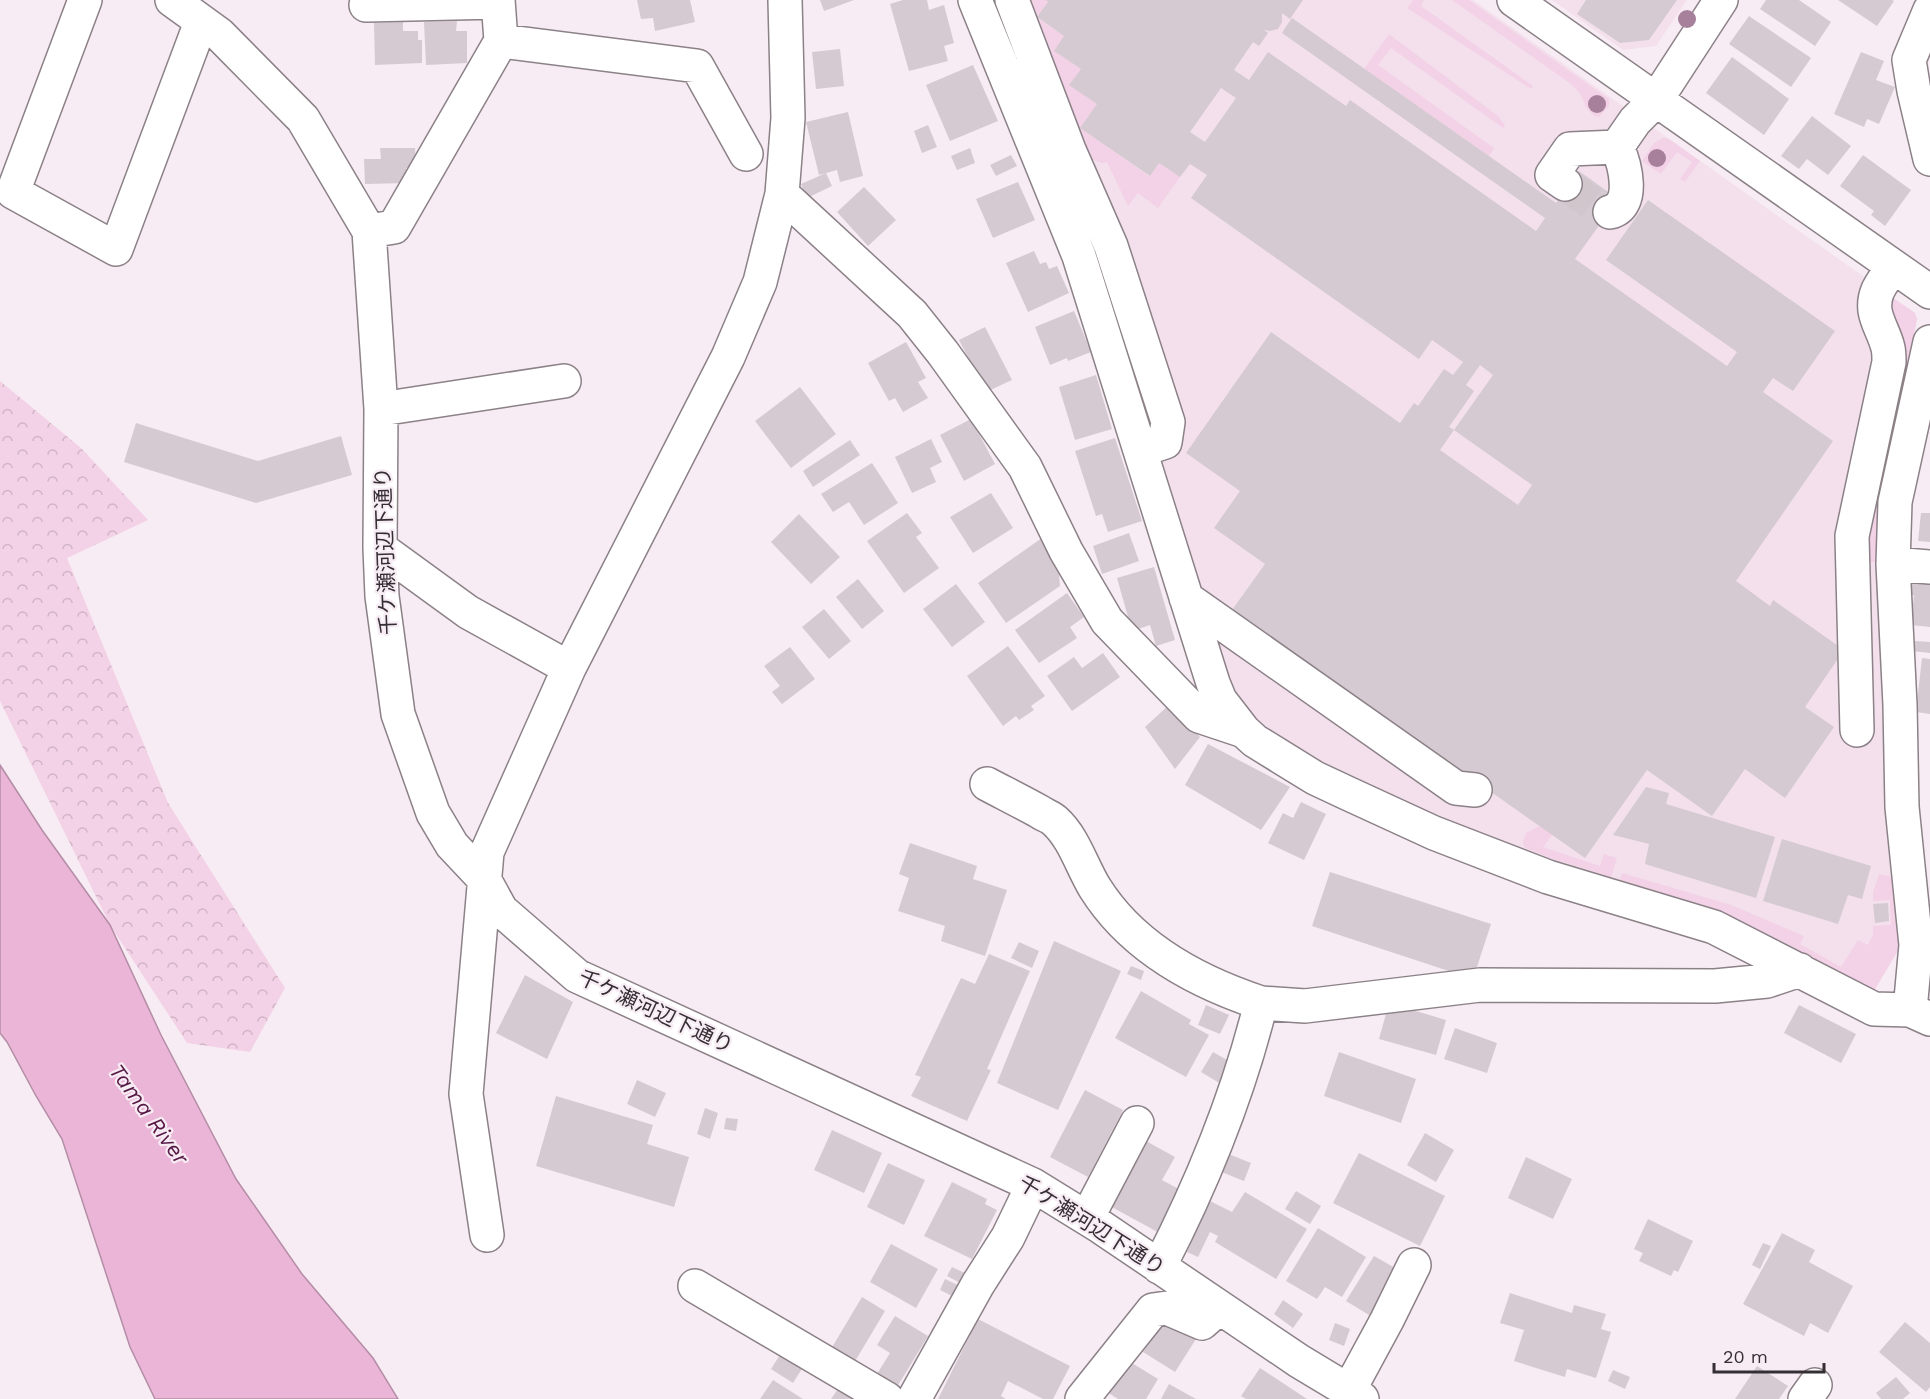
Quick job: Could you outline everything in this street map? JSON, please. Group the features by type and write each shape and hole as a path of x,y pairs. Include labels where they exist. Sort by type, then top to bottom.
{"street":[{"path":"85,0 13,192 116,249 201,22"},
{"name":"千ケ瀬河辺下通り","path":"172,0 219,34 303,119 369,231 381,409 382,596 398,714 433,813 452,845 484,879 501,910 577,976 1033,1185 1087,1218 1218,1308 1355,1395"},
{"path":"487,1235 466,1094 487,852 569,668 728,357 760,282 782,194 788,118 785,0"},
{"path":"975,0 1079,256 1213,683 1220,700 1244,731 1255,741 1315,778 1434,832 1548,877 1714,927 1874,1010 1920,1015 1916,945 1903,824 1916,758 1893,564 1895,502 1930,342"},
{"path":"1012,0 1070,150 1111,246 1168,422 1165,442 1141,450"},
{"path":"1514,0 1930,292"},
{"path":"1617,147 1635,121 1656,100 1721,0"},
{"path":"366,5 498,1 501,41 394,227 369,231"},
{"path":"1930,10 1909,60 1930,159"},
{"path":"501,41 697,66 746,154"},
{"path":"1565,184 1552,175 1570,149 1617,147"},
{"path":"1610,212 1614,212 1620,206 1625,199 1626,190 1624,161 1617,147"},
{"path":"782,194 912,314 943,352 1025,467 1066,551 1107,621 1199,716 1244,731"},
{"path":"1857,730 1852,536 1889,362 1889,349 1876,321 1875,298 1879,288 1894,267"},
{"path":"381,409 564,381"},
{"path":"380,548 468,612 569,668"},
{"path":"1893,564 1930,567"},
{"path":"1186,598 1456,788 1475,790"},
{"path":"987,784 1055,821 1076,849 1095,888 1120,920 1147,945 1184,971 1238,996 1261,1003 1305,1006 1480,985 1715,986 1767,981 1800,970"},
{"path":"1159,1267 1200,1184 1231,1107 1261,1003"},
{"path":"1087,1218 1137,1123"},
{"path":"914,1399 978,1284 1008,1237 1033,1185"},
{"path":"1355,1395 1387,1320 1414,1265"},
{"path":"695,1286 887,1399"},
{"path":"1082,1399 1153,1310 1167,1308 1202,1323 1218,1308"}],"shaded area":[{"path":"993,0 1473,0 1915,313 1917,319 1880,503 1886,822 1899,945 1848,977 1434,816 1344,776 1261,727 1233,694 1097,254"},
{"path":"1552,0 1687,0 1656,46 1623,50"}],"green space":[{"path":"1024,0 1046,0 1048,2 1037,18 1064,36 1054,51 1081,69 1070,85 1097,104 1080,128 1149,176 1159,163 1180,177 1158,208 1138,193 1128,206 1107,162 1102,163 1090,159"},
{"path":"1413,0 1424,0 1421,6 1533,86 1531,89 1407,8"},
{"path":"1452,0 1469,0 1609,99 1609,106 1599,117 1594,116 1586,107 1580,93 1571,84"},
{"path":"1389,34 1498,116 1505,125 1503,128 1391,48 1378,65 1494,148 1489,156 1364,69"},
{"path":"1663,138 1669,139 1700,161 1685,182 1680,179 1692,162 1677,152 1661,174 1642,161 1654,143"},
{"path":"1893,298 1915,313 1917,319 1880,503 1878,562 1868,562 1867,539"},
{"path":"0,381 81,448 148,520 67,558 168,803 285,988 250,1052 187,1043 110,925 0,701"},
{"path":"1540,826 1552,835 1543,847 1600,866 1604,854 1617,858 1611,877 1525,848 1523,843 1526,833"},
{"path":"1622,873 1731,905 1804,936 1800,944 1841,967 1858,940 1868,945 1873,935 1873,926 1891,925 1890,900 1873,901 1873,893 1879,874 1892,877 1899,949 1874,991 1719,910 1620,880"}],"water":[{"name":"Tama River","path":"0,765 42,830 110,925 161,1035 236,1179 302,1274 373,1358 398,1399 155,1399 130,1347 62,1139 0,1033"}],"building":[{"path":"637,0 690,0 695,22 655,31 653,18 641,19"},
{"path":"820,0 854,0 824,11"},
{"path":"903,0 927,0 929,10 944,5 954,43 944,46 948,61 909,71 890,4"},
{"path":"1046,0 1303,0 1290,19 1282,13 1282,22 1278,29 1264,30 1268,33 1259,46 1253,42 1234,70 1249,80 1268,52 1346,106 1350,100 1536,231 1545,218 1282,33 1292,18 1556,203 1579,171 1618,199 1575,259 1727,366 1737,352 1606,260 1648,200 1835,331 1793,391 1773,378 1763,392 1833,441 1736,581 1770,606 1773,600 1844,650 1805,707 1834,727 1785,798 1745,769 1712,816 1647,770 1585,858 1232,610 1265,564 1214,528 1240,491 1186,453 1271,332 1400,423 1414,403 1418,406 1444,369 1453,375 1463,362 1432,340 1419,359 1191,198 1207,175 1190,164 1180,177 1159,163 1150,176 1080,128 1097,104 1069,85 1081,69 1054,51 1064,36 1037,17 1048,2","holes":["1221,88 1236,98 1205,142 1190,132","1480,365 1493,375 1454,430 1449,427 1474,391 1466,385","1454,430 1532,485 1518,505 1440,450"]},
{"path":"1586,0 1677,0 1649,40 1620,43 1577,14"},
{"path":"1766,0 1799,0 1831,22 1815,46 1760,9"},
{"path":"1838,0 1892,0 1894,1 1877,26"},
{"path":"1749,16 1811,58 1791,87 1729,44"},
{"path":"457,21 456,31 467,31 467,63 426,65 424,22"},
{"path":"403,22 403,31 418,31 418,40 422,40 422,63 375,65 374,23"},
{"path":"840,49 844,86 816,89 812,52"},
{"path":"1861,52 1884,61 1876,80 1895,87 1879,124 1867,119 1864,127 1834,114"},
{"path":"1732,57 1789,99 1764,135 1706,93"},
{"path":"973,65 998,121 950,141 926,85"},
{"path":"848,112 863,176 840,182 837,170 819,175 806,122"},
{"path":"1812,116 1851,146 1828,175 1807,159 1799,169 1781,156"},
{"path":"928,125 937,147 922,153 914,131"},
{"path":"380,148 415,148 416,168 406,168 407,183 365,184 364,159 381,159"},
{"path":"970,148 975,163 957,170 951,156"},
{"path":"1011,155 1017,166 996,176 990,165"},
{"path":"1863,155 1911,190 1885,226 1871,215 1874,211 1840,186"},
{"path":"826,173 832,186 807,198 801,184"},
{"path":"1018,182 1035,220 993,238 976,199"},
{"path":"864,187 896,220 868,246 837,212"},
{"path":"1034,251 1040,264 1046,262 1049,269 1057,266 1069,293 1028,312 1006,263"},
{"path":"1074,311 1091,352 1050,365 1035,327"},
{"path":"985,327 1012,380 986,392 959,340"},
{"path":"906,342 926,378 918,382 928,398 903,412 895,398 889,401 868,363"},
{"path":"1096,375 1112,429 1075,440 1059,387"},
{"path":"800,387 836,434 791,468 755,421"},
{"path":"971,419 995,464 964,481 940,435"},
{"path":"136,423 258,461 341,436 352,475 256,503 124,462"},
{"path":"1115,438 1142,521 1108,532 1102,514 1096,516 1075,451"},
{"path":"931,439 942,462 930,468 936,482 912,493 895,457"},
{"path":"850,440 860,455 813,487 803,471"},
{"path":"872,463 898,503 864,525 849,502 833,512 821,494"},
{"path":"991,493 1013,528 973,553 950,517"},
{"path":"907,513 922,533 916,537 939,568 904,593 867,541"},
{"path":"1921,513 1930,513 1930,542 1918,541"},
{"path":"799,514 840,557 811,584 771,542"},
{"path":"1129,533 1139,561 1102,574 1093,546"},
{"path":"1046,535 1057,550 1060,586 1006,623 978,583"},
{"path":"1154,567 1175,640 1156,646 1150,625 1132,631 1117,578"},
{"path":"858,579 884,611 862,629 836,597"},
{"path":"1911,580 1930,581 1930,627 1911,625 1914,595 1910,595"},
{"path":"956,584 985,622 952,647 923,609"},
{"path":"1067,593 1084,617 1070,627 1077,638 1039,663 1015,630"},
{"path":"824,609 851,641 829,659 802,627"},
{"path":"1914,641 1930,642 1930,653 1912,651"},
{"path":"1008,646 1045,696 1031,706 1034,710 1019,720 1016,716 1003,726 967,676"},
{"path":"790,647 815,679 782,704 772,692 780,686 764,666"},
{"path":"1103,653 1120,677 1072,711 1047,676 1074,657 1082,668"},
{"path":"1922,658 1930,659 1930,714 1916,712"},
{"path":"1170,704 1200,737 1175,769 1145,727"},
{"path":"1208,744 1290,787 1261,830 1185,785"},
{"path":"1646,787 1669,793 1666,804 1775,837 1756,898 1645,864 1649,844 1613,835"},
{"path":"1301,802 1326,814 1304,860 1268,843 1283,813 1293,818"},
{"path":"1782,839 1871,866 1862,899 1848,895 1838,924 1763,901"},
{"path":"910,843 977,866 973,879 1007,890 985,956 941,941 945,926 898,911 909,878 899,874"},
{"path":"1330,872 1491,924 1473,979 1312,926"},
{"path":"1888,903 1889,921 1875,923 1873,904"},
{"path":"1054,941 1121,971 1058,1110 997,1083"},
{"path":"1019,942 1039,951 1032,968 1011,958"},
{"path":"989,954 1030,971 987,1069 991,1070 967,1121 911,1096 921,1077 915,1075 961,978 975,984"},
{"path":"1131,966 1144,971 1141,980 1127,974"},
{"path":"525,975 573,1002 547,1059 496,1033"},
{"path":"1141,991 1191,1020 1189,1024 1209,1035 1186,1077 1115,1038"},
{"path":"1389,1003 1446,1020 1436,1055 1379,1039"},
{"path":"1206,1005 1229,1015 1220,1034 1198,1025"},
{"path":"1799,1005 1856,1034 1841,1063 1784,1033"},
{"path":"1455,1028 1497,1043 1487,1073 1444,1059"},
{"path":"1213,1052 1234,1064 1221,1084 1201,1072"},
{"path":"1339,1052 1416,1079 1401,1123 1324,1096"},
{"path":"637,1080 666,1093 655,1117 627,1104"},
{"path":"1085,1090 1123,1110 1088,1177 1050,1157"},
{"path":"556,1096 653,1125 647,1144 689,1157 674,1207 536,1166"},
{"path":"705,1108 718,1113 710,1139 697,1134"},
{"path":"726,1118 738,1119 736,1131 724,1129"},
{"path":"832,1130 882,1153 864,1193 814,1170"},
{"path":"1425,1133 1454,1150 1436,1182 1407,1165"},
{"path":"1146,1141 1175,1157 1162,1180 1188,1194 1163,1235 1110,1206"},
{"path":"1226,1153 1251,1163 1244,1181 1219,1171"},
{"path":"1359,1153 1445,1196 1420,1246 1333,1203"},
{"path":"1526,1157 1572,1179 1553,1219 1508,1198"},
{"path":"888,1163 925,1180 904,1225 867,1207"},
{"path":"952,1182 987,1199 985,1204 997,1210 972,1259 924,1236"},
{"path":"1296,1191 1321,1206 1310,1224 1285,1209"},
{"path":"1245,1192 1307,1229 1276,1279 1215,1242 1218,1236 1210,1232 1198,1257 1187,1252 1210,1201 1232,1212"},
{"path":"1648,1219 1693,1241 1678,1272 1674,1270 1671,1276 1639,1261 1643,1253 1634,1249"},
{"path":"1318,1228 1366,1257 1342,1297 1325,1287 1317,1299 1286,1281"},
{"path":"1782,1233 1815,1250 1809,1262 1853,1286 1828,1333 1810,1323 1804,1336 1743,1304"},
{"path":"1763,1243 1771,1246 1760,1269 1752,1265"},
{"path":"891,1244 938,1269 916,1308 870,1282"},
{"path":"1374,1256 1402,1272 1374,1318 1346,1301"},
{"path":"952,1267 969,1275 964,1285 947,1276"},
{"path":"945,1279 962,1287 956,1298 940,1290"},
{"path":"1510,1293 1572,1313 1574,1305 1606,1314 1601,1329 1611,1332 1596,1378 1567,1369 1565,1377 1514,1361 1524,1330 1500,1323"},
{"path":"862,1297 885,1311 854,1363 831,1349"},
{"path":"1283,1300 1303,1314 1293,1328 1274,1314"},
{"path":"895,1316 928,1336 897,1387 877,1374 890,1353 877,1345"},
{"path":"978,1319 1070,1366 1053,1399 1043,1399 1008,1381 1001,1396 1006,1399 938,1399"},
{"path":"1165,1319 1196,1339 1175,1372 1143,1352"},
{"path":"1905,1322 1930,1343 1930,1387 1926,1392 1879,1352"},
{"path":"1335,1323 1350,1329 1344,1346 1329,1340"},
{"path":"783,1350 805,1364 793,1383 771,1369"},
{"path":"1127,1360 1158,1379 1146,1399 1118,1399 1107,1392"},
{"path":"1757,1366 1788,1386 1779,1399 1735,1399"},
{"path":"1260,1368 1307,1399 1246,1399 1241,1396"},
{"path":"1613,1370 1630,1377 1625,1389 1608,1381"},
{"path":"1896,1377 1910,1393 1903,1399 1881,1399 1876,1393"},
{"path":"773,1380 803,1399 760,1399"},
{"path":"1169,1384 1196,1399 1161,1399"},
{"path":"840,1386 862,1399 831,1399"}],"tunnel":[{"path":"1565,184 1602,211 1610,212"}]}
